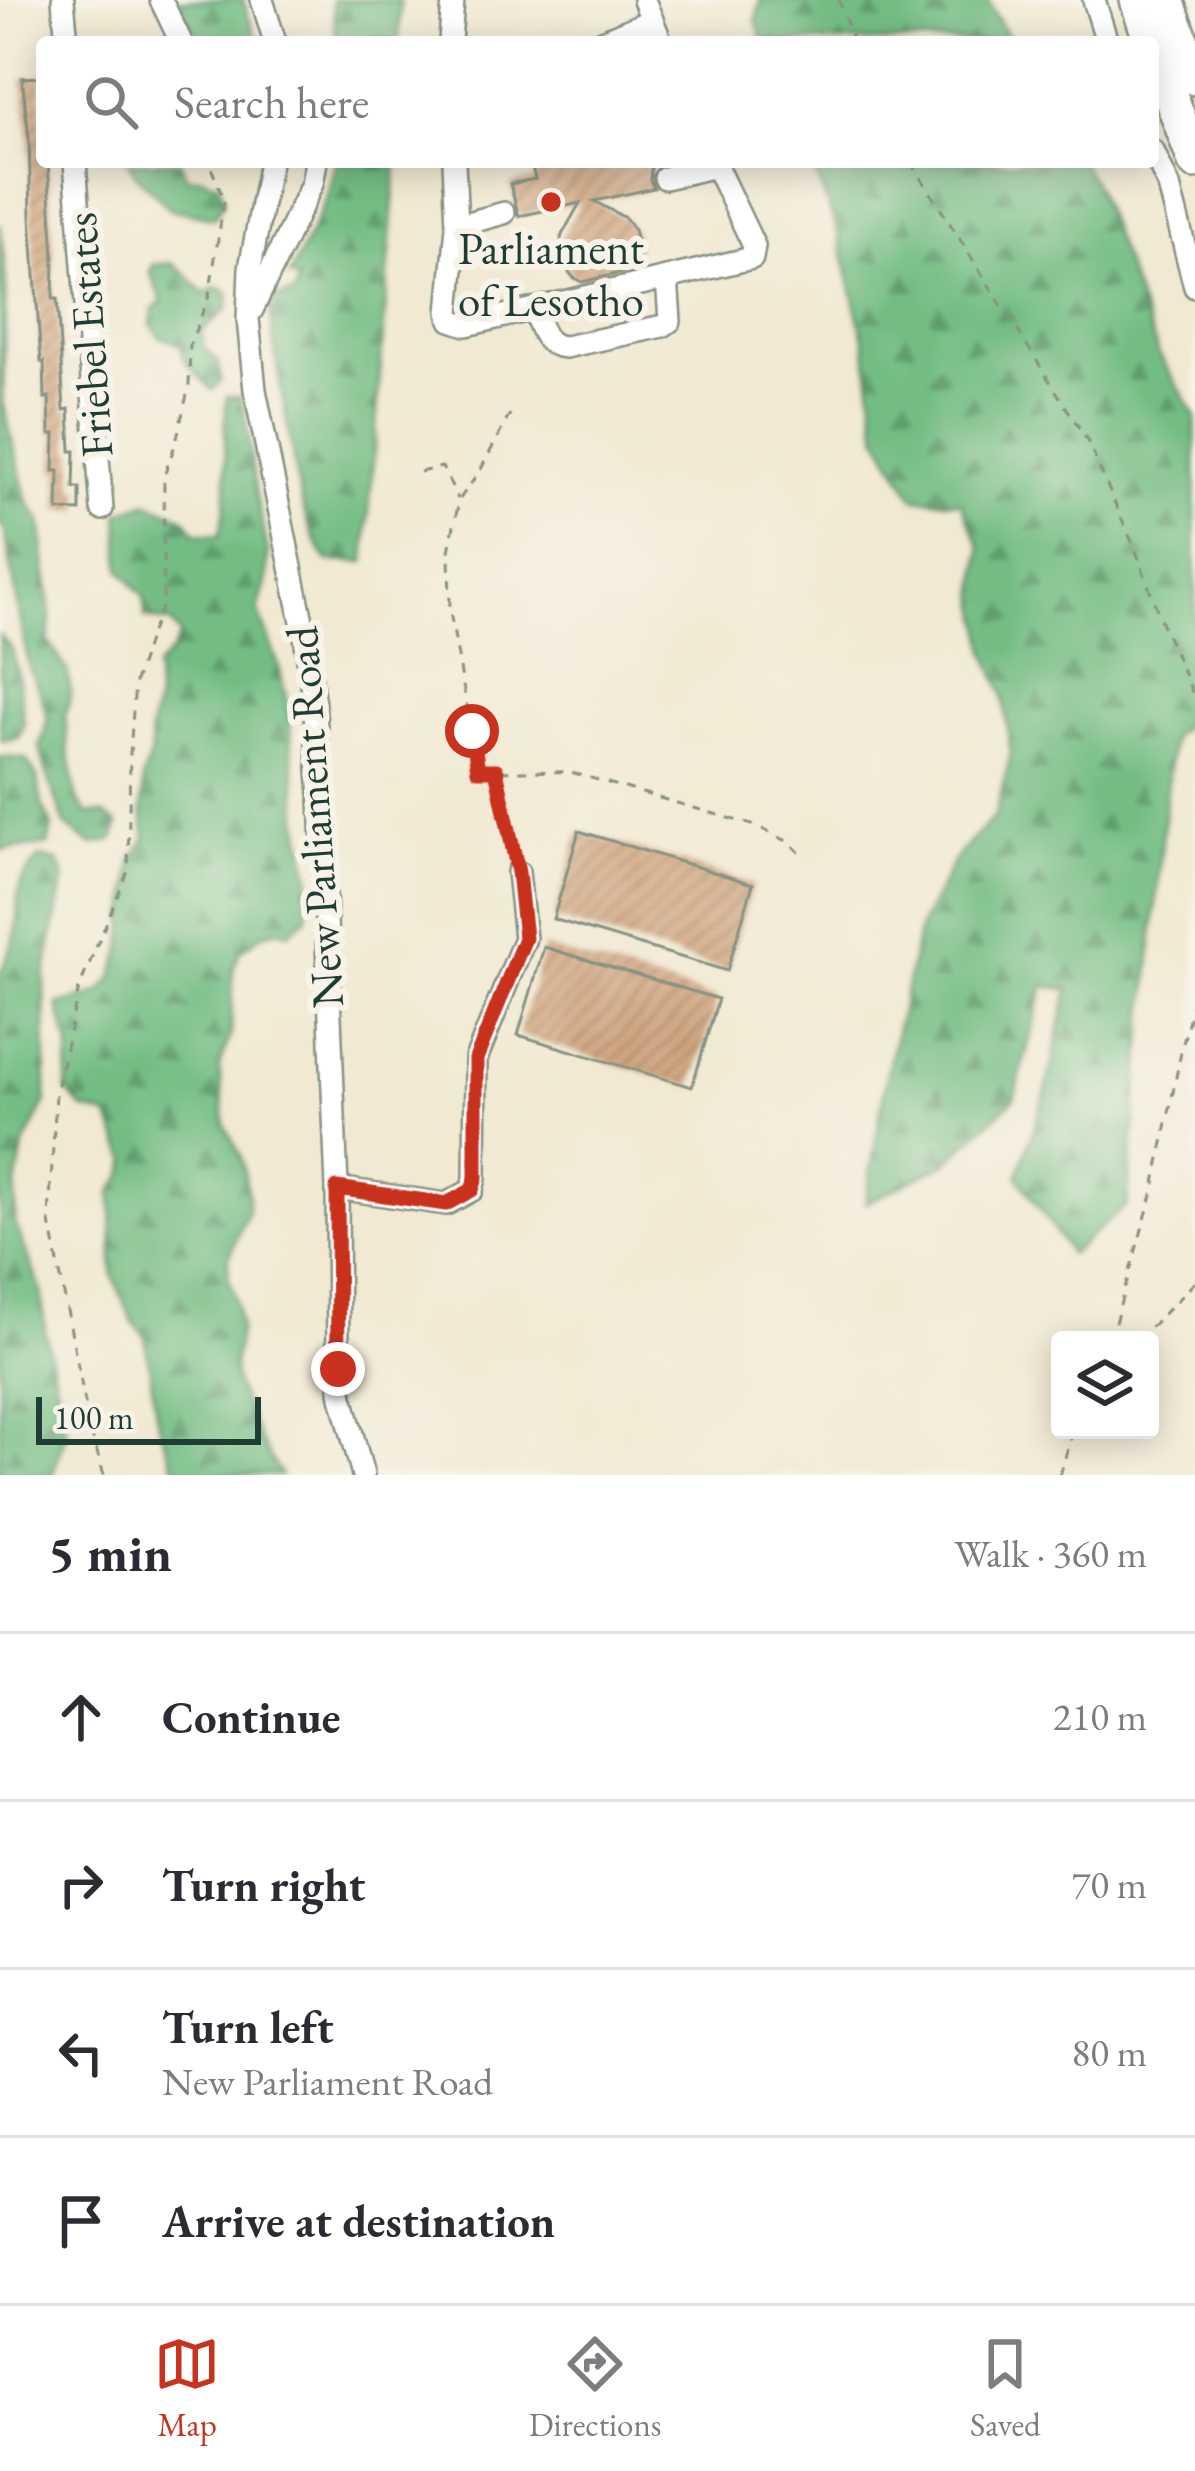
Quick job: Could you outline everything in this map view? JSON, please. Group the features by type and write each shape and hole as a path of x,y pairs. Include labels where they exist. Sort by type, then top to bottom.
{"highway":[{"path":"1137,0 1149,36"},
{"path":"1167,0 1195,77"},
{"path":"1159,64 1195,162"}],"street":[{"path":"63,0 66,36"},
{"path":"160,0 179,36"},
{"path":"262,0 273,36"},
{"path":"450,36 453,0"},
{"path":"1094,0 1105,36"},
{"path":"609,36 648,10"},
{"path":"1159,164 1195,287"},
{"name":"Friebel Estates","path":"75,168 102,509"},
{"name":"New Parliament Road","path":"269,168 250,268 248,319 256,390 305,636 315,713 337,1188 338,1369 363,1475"},
{"path":"248,319 312,184 315,168"},
{"path":"454,168 457,226 449,312 451,320 466,325 746,261 755,252 717,168"},
{"path":"665,178 701,168"},
{"path":"457,226 504,213"},
{"path":"534,311 547,341 555,347 663,326 670,321 671,310 667,278"},
{"path":"337,1188 446,1204 472,1190 476,1178 476,1059 525,938 518,872"}],"path":[{"path":"839,0 851,36"},
{"path":"104,1475 89,1429 50,1217 56,1094 79,988 128,872 135,682 164,604 164,476 189,386 190,344 209,296 224,201 211,168"},
{"path":"915,168 1087,440 1195,698"},
{"path":"510,414 459,500 449,551 451,611 478,770 570,772 593,778 756,826 789,842 805,858"},
{"path":"420,472 442,467 459,500"},
{"path":"496,770 518,872"},
{"path":"1113,1331 1154,1188 1195,994"},
{"path":"1147,1331 1195,1282"},
{"path":"1060,1475 1070,1439"}],"green space":[{"path":"177,0 243,0 255,36 196,36"},
{"path":"332,0 400,0 399,36 336,36"},
{"path":"760,0 987,0 1008,36 762,36 756,21"},
{"path":"132,168 183,168 187,178 219,184 224,201 214,218 169,209"},
{"path":"334,168 397,168 365,562 328,561 305,515 269,298 295,294 298,279 289,277"},
{"path":"813,168 1085,168 1159,355 1195,415 1195,717 1172,736 1127,1205 1070,1254 1018,1176 1046,1091 1069,989 1044,986 1014,1099 945,1164 865,1203 888,1068 920,926 955,859 995,816 1011,754 1003,693 987,653 977,593 981,547 961,502 914,498 878,436 865,343 837,229"},
{"path":"0,223 6,282 3,402 28,502 41,521 51,620 48,641 67,670 71,693 65,716 76,797 87,814 104,814 118,824 113,840 91,845 65,825 46,771 40,747 48,719 29,668 0,524"},
{"path":"171,263 205,294 216,287 228,292 228,308 202,332 204,348 218,361 221,380 212,390 184,360 180,344 159,336 151,324 153,310 162,302 150,272 153,265"},
{"path":"227,397 240,397 245,413 268,552 267,579 258,610 288,707 310,875 307,917 289,933 262,934 241,951 233,969 231,1035 219,1066 225,1125 241,1157 248,1193 248,1211 228,1258 240,1327 235,1383 281,1475 177,1475 157,1419 145,1336 133,1322 113,1276 112,1192 128,1161 108,1116 83,1109 66,1090 70,1047 58,1005 99,993 113,978 123,947 133,858 146,838 143,777 151,753 156,668 180,636 171,623 145,617 144,597 121,570 119,513 148,502 184,518 197,533 219,536 226,501"},
{"path":"0,635 12,650 24,725 19,738 1,741"},
{"path":"0,757 26,759 37,777 52,826 48,845 0,850"},
{"path":"39,858 58,861 64,878 45,977 46,1101 23,1147 15,1223 41,1290 66,1434 52,1475 0,1475 0,974 15,935 20,888"}],"building":[{"path":"36,77 36,168 48,168 53,299 57,299 64,410 69,409 80,511 58,510 55,434 50,434 41,362 22,78"},
{"path":"532,168 651,168 654,188 594,201 625,218 634,230 638,245 629,271 582,282 573,277 559,250 580,203 519,216 510,184 535,179"},
{"path":"579,831 753,884 727,971 553,919"},
{"path":"544,947 718,999 692,1087 518,1035"}],"place":[{"name":"Parliament of Lesotho","path":"551,202"}],"route":[{"path":"338,1369 337,1188 446,1204 472,1190 476,1178 476,1059 525,938 518,872 496,770 478,770 472,731"}]}
